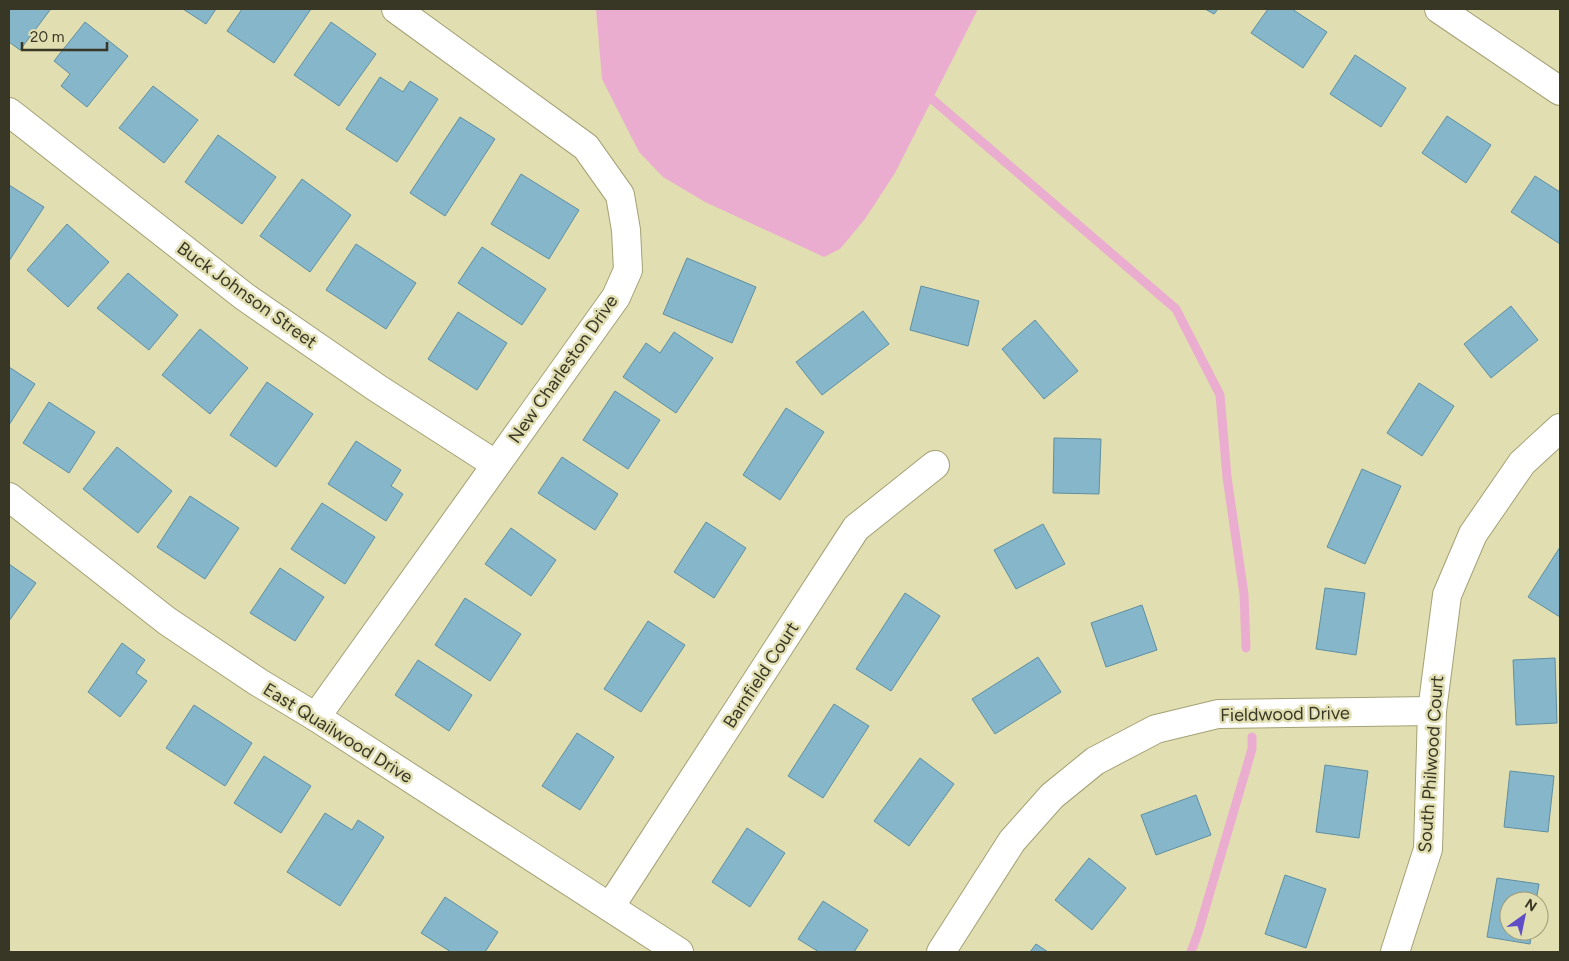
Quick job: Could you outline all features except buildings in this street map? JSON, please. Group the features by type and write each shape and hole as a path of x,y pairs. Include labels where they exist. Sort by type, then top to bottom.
{"street":[{"name":"New Charleston Drive","path":"316,717 616,297 628,270 626,230 620,195 586,147 396,9"},
{"path":"1439,9 1560,91"},
{"name":"Buck Johnson Street","path":"9,112 245,297 377,388 495,464"},
{"name":"South Philwood Court","path":"1395,952 1428,849 1432,711 1447,595 1473,534 1522,463 1560,428"},
{"name":"Barnfield Court","path":"610,907 856,528 935,465"},
{"name":"East Quailwood Drive","path":"9,497 167,621 258,682 316,717 679,952"},
{"name":"Fieldwood Drive","path":"941,952 1012,841 1052,796 1096,761 1156,729 1218,714 1432,711"}],"shaded area":[{"path":"596,9 978,9 895,173 865,219 840,249 824,257 705,202 663,177 639,152 602,79"}],"waterway":[{"path":"925,93 1176,309 1220,395 1227,477 1244,594 1246,648"},
{"path":"1191,952 1252,749 1252,737"}]}
